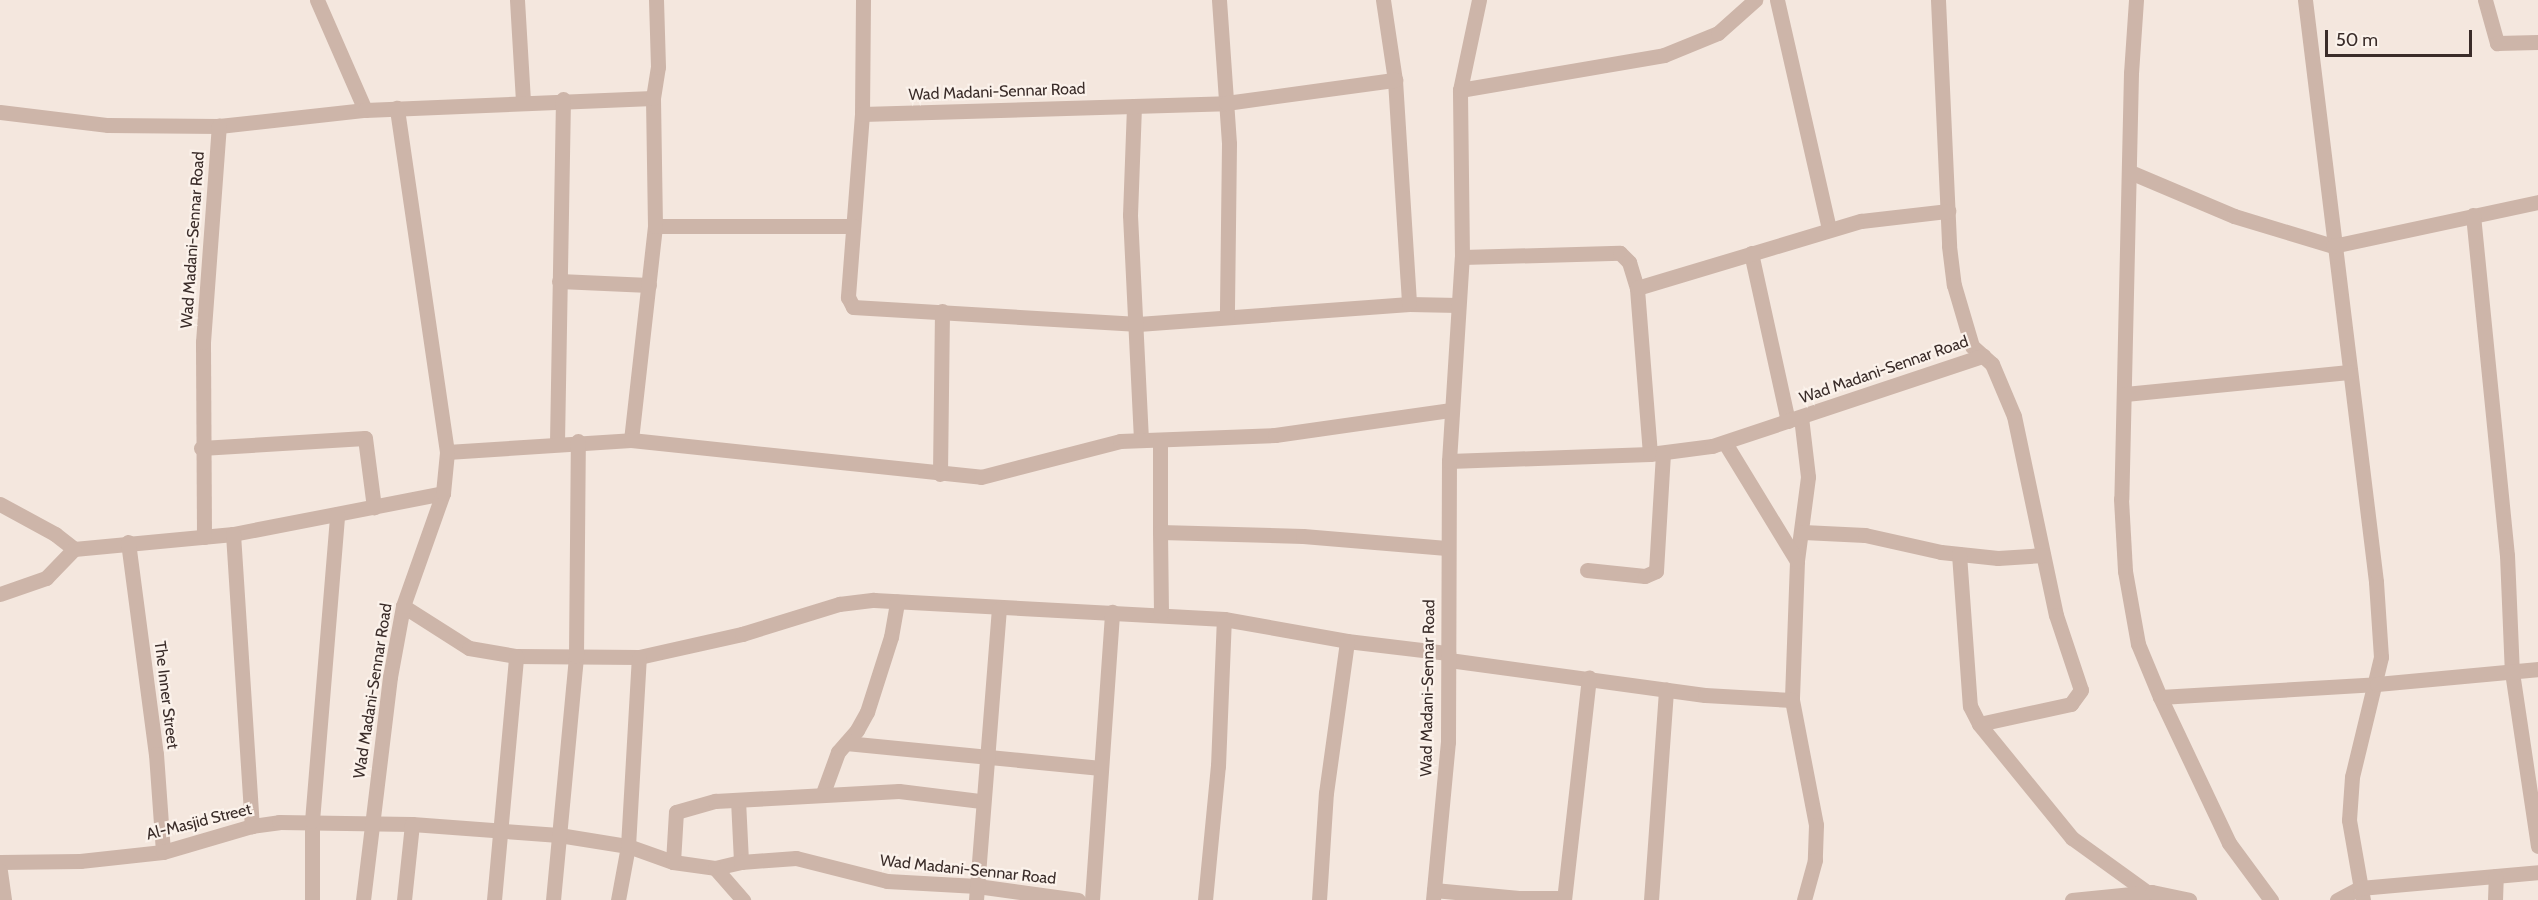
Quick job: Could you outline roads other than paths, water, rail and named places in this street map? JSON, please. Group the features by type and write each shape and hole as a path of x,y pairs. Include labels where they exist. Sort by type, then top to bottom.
{"street":[{"path":"317,0 365,110"},
{"path":"517,0 523,100"},
{"path":"631,440 655,226 653,98 658,67 656,0"},
{"path":"862,0 862,114 848,297 853,307 866,311 942,311 1138,324 1409,304 1458,305"},
{"path":"1219,0 1230,211 1227,317"},
{"path":"1383,0 1395,80 1409,304"},
{"name":"Wad Madani-Sennar Road","path":"1433,895 1448,742 1449,461 1462,257 1460,90 1479,0"},
{"path":"1460,90 1664,55 1718,33 1755,0"},
{"path":"1777,0 1829,229"},
{"name":"Wad Madani-Sennar Road","path":"1449,461 1657,454 1725,443 1983,356 1972,345 1956,295 1948,211 1938,0"},
{"path":"2136,0 2121,499 2125,571 2138,644 2160,698 2229,843 2271,900"},
{"path":"2305,0 2333,246 2376,582 2382,657 2352,777 2349,820 2361,894"},
{"path":"2485,0 2497,43 2538,42"},
{"name":"Wad Madani-Sennar Road","path":"862,114 1226,103 1395,80"},
{"path":"0,112 108,125 219,126 365,110 523,100 653,98"},
{"path":"557,442 562,99"},
{"path":"1134,106 1130,215 1138,324 1142,438"},
{"name":"Wad Madani-Sennar Road","path":"363,900 371,822 403,606 443,493 447,452 398,108"},
{"name":"Wad Madani-Sennar Road","path":"204,537 201,448 203,342 219,126"},
{"path":"2130,172 2234,216 2333,246 2538,202"},
{"path":"1637,288 1829,229 1893,215 1948,211"},
{"path":"2473,215 2507,555 2512,672 2538,846"},
{"path":"655,226 853,226"},
{"path":"1462,257 1620,253 1633,270 1657,454 1656,571 1645,576 1587,570"},
{"name":"Wad Madani-Sennar Road","path":"1751,253 1795,419"},
{"path":"559,281 649,285"},
{"path":"940,474 942,311"},
{"path":"1979,724 2071,704 2079,697 2079,676 2056,615 2014,416 1998,375 1983,356"},
{"path":"2125,394 2349,372"},
{"path":"447,452 557,442 631,440 710,445 940,474 981,477 1142,438 1160,442 1275,435 1451,410"},
{"path":"1795,419 1808,466 1803,532 1797,561 1792,700 1816,825 1815,860 1804,900"},
{"path":"201,448 365,438 374,507"},
{"path":"553,900 576,656 578,441"},
{"path":"1160,442 1161,613"},
{"path":"1725,443 1797,561"},
{"path":"0,594 46,578 74,549 129,542 233,534 443,493"},
{"path":"0,504 55,534 74,549"},
{"path":"312,900 312,820 337,514"},
{"path":"1160,532 1303,536 1447,548"},
{"path":"1803,532 1865,535 1959,554 1998,558 2043,555"},
{"path":"233,534 252,826"},
{"name":"The Inner Street","path":"129,542 156,754 163,852"},
{"path":"1959,554 1970,706 1979,724 2072,838 2155,896"},
{"path":"403,606 469,648 516,656 639,657 742,634 839,604 897,602 999,609 1161,613 1224,619 1347,641 1666,690 1792,700"},
{"path":"823,793 838,752 867,712 891,637 897,602"},
{"path":"976,893 981,801 999,609"},
{"path":"1092,900 1113,612"},
{"path":"1205,900 1218,766 1224,619"},
{"path":"1319,900 1326,793 1347,641"},
{"path":"494,900 498,830 516,656"},
{"path":"618,900 628,846 639,657"},
{"path":"2160,698 2377,684 2538,669"},
{"path":"1433,895 1564,899 1589,677"},
{"path":"1651,900 1666,690"},
{"path":"846,742 985,758 1101,768"},
{"path":"673,862 676,812 715,801 823,793 908,791 981,801"},
{"path":"738,800 741,862"},
{"name":"Al-Masjid Street","path":"0,862 80,861 163,852 252,826 312,820 498,830"},
{"path":"404,900 412,824"},
{"name":"Wad Madani-Sennar Road","path":"498,830 559,835 628,846 673,862 715,868 741,862 796,858 887,881 976,893 1078,900"},
{"path":"715,868 743,900"},
{"path":"0,872 4,900"},
{"path":"2337,900 2361,894 2538,872"},
{"path":"2495,900 2496,876"},
{"path":"2072,900 2155,896 2189,900"}]}
